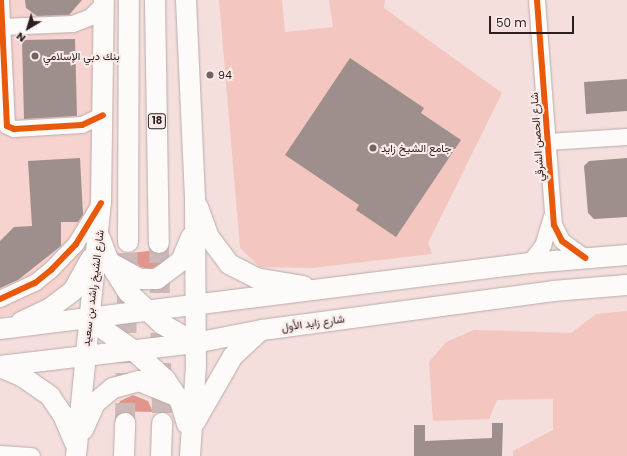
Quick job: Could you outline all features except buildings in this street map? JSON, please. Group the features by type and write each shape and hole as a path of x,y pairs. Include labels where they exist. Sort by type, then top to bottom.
{"main road":[{"path":"128,242 129,0"},
{"name":"18","path":"155,0 159,243"},
{"path":"186,0 195,197 195,343 190,456"},
{"name":"شارع الشيخ راشد بن سعيد","path":"76,452 89,319 99,237 103,115 103,2"},
{"path":"195,197 209,237 229,264 256,278 321,289"},
{"path":"109,262 132,276 157,279 181,261 194,230"},
{"path":"99,237 109,262 128,292 147,312 195,343"},
{"path":"3,329 49,309 73,291 85,274 99,237"},
{"path":"3,329 530,263 627,255"},
{"name":"شارع زايد الأول","path":"0,366 195,343 262,330 553,291 627,285"},
{"path":"89,319 133,350 165,379 180,400 190,433"},
{"path":"190,433 233,356 262,330"},
{"path":"0,366 50,396 63,415 76,452"},
{"path":"76,452 95,404 113,388 124,383 148,382 180,400"},
{"path":"124,456 126,423"},
{"path":"161,456 162,423"}],"street":[{"path":"1,0 5,124 9,128 82,125 103,115"},
{"name":"شارع الحصن الشرقي","path":"537,0 552,216 562,241 585,258"},
{"path":"2,27 73,24 90,17 103,2"},
{"path":"547,142 627,137"},
{"path":"0,299 35,283 51,270 76,244 101,203"},
{"name":"شارع الحصن الشرقي","path":"530,263 543,246 552,216"},
{"path":"0,454 32,456"}],"shaded area":[{"path":"0,0 98,0 93,229 85,254 67,290 27,311 0,317"},
{"path":"219,0 282,0 285,32 333,27 329,0 385,0 384,8 502,93 428,243 432,254 312,268 260,267 240,248"},
{"path":"149,251 155,253 168,253 164,262 151,269 140,267 130,253"},
{"path":"627,311 627,456 513,456 513,451 553,430 553,399 497,400 489,419 433,421 429,362 446,342 474,330 571,333 596,314"},
{"path":"133,395 148,401 153,412 116,411 120,401"}],"tunnel":[{"path":"125,423 128,242"},
{"path":"159,243 162,423"}],"cycle path":[{"path":"1,0 7,126 14,129 82,125 103,115"},
{"path":"537,0 554,225 562,241 585,258"},
{"path":"0,299 35,283 51,270 76,244 101,203"}],"place":[{"name":"بنك دبي الإسلامي","path":"35,56"},
{"name":"94","path":"210,75"},
{"name":"جامع الشيخ زايد","path":"373,148"}]}
